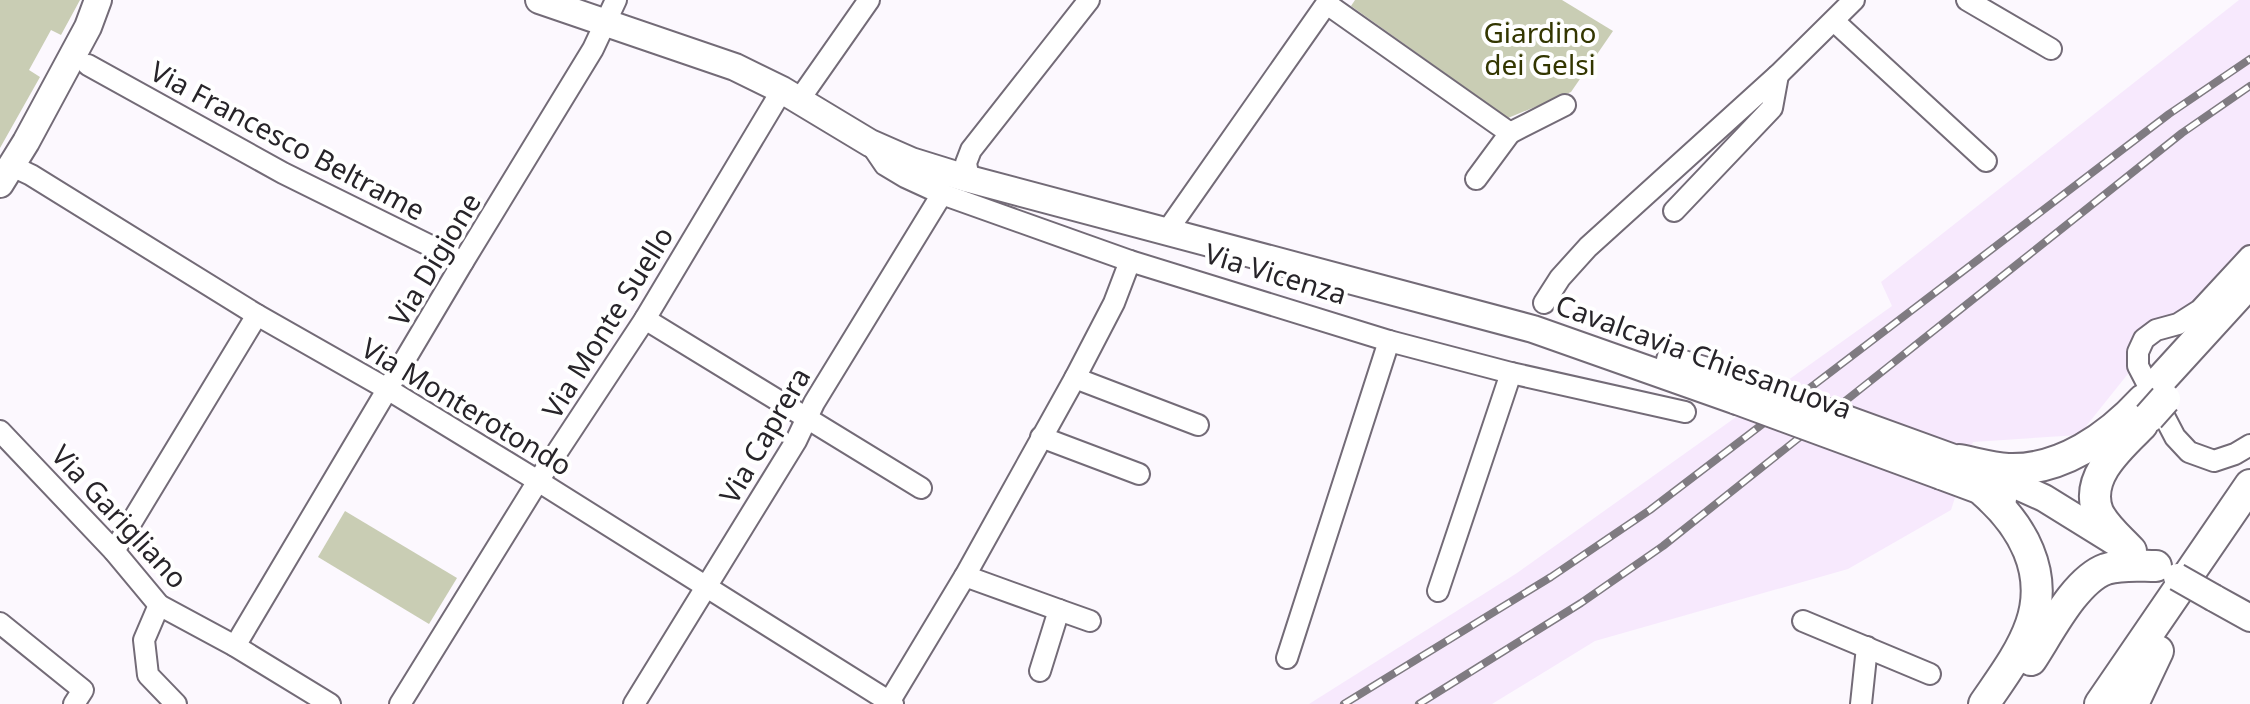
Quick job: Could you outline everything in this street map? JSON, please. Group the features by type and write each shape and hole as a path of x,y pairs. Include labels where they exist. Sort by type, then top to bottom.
{"highway":[{"path":"2001,704 2086,581 2103,570 2143,558 2097,510 2097,490 2106,464 2250,282"},
{"path":"1950,464 2008,469 2056,461 2116,428 2153,401 2250,305"},
{"path":"2100,704 2250,485"},
{"path":"1984,492 2018,528 2033,559 2037,586 2031,624 2018,652 1984,704"},
{"path":"2122,704 2250,519"},
{"path":"2133,704 2158,651"}],"main road":[{"path":"6,175 88,27 98,0"},
{"path":"88,27 111,0"},
{"name":"Via Vicenza","path":"539,0 611,11 790,95 870,143 911,161 1533,329"},
{"name":"Cavalcavia Chiesanuova","path":"1533,329 1598,340 2044,498 2250,618"},
{"name":"Cavalcavia Chiesanuova","path":"1950,464 1984,492 2143,558"}],"street":[{"path":"790,95 869,0"},
{"path":"969,179 967,156 1089,0"},
{"path":"1544,303 1560,278 1588,247 1778,75 1854,0"},
{"path":"1967,0 2051,49"},
{"path":"1167,231 1328,2 1510,133"},
{"name":"Via Digione","path":"235,646 593,49 611,11"},
{"path":"1834,21 1986,161"},
{"name":"Via Francesco Beltrame","path":"88,65 283,173 463,262"},
{"path":"1674,211 1772,108 1778,75"},
{"name":"Via Monte Suello","path":"400,704 538,481 790,95"},
{"path":"1476,179 1510,133 1565,105"},
{"name":"Via Vicenza","path":"870,143 885,165 942,194 1130,261 1389,341 1511,373 1685,412"},
{"name":"Via Monterotondo","path":"6,175 31,175 257,315 389,390 538,481 890,703"},
{"name":"Via Caprera","path":"634,704 796,441 814,403 942,194"},
{"path":"2250,256 2200,310 2178,324 2156,330 2144,339 2138,352 2138,366 2175,437 2189,452 2214,461 2250,445"},
{"path":"890,703 1075,378 1114,303 1130,261"},
{"path":"114,551 257,315"},
{"path":"645,319 921,488"},
{"path":"1287,658 1389,341"},
{"path":"1438,591 1511,373"},
{"path":"1075,378 1198,425"},
{"name":"Via Garigliano","path":"0,431 114,551 159,605 235,646 330,704"},
{"path":"1041,437 1139,474"},
{"path":"965,576 1090,621"},
{"path":"159,605 144,640 148,675 176,704"},
{"path":"1040,671 1059,610"},
{"path":"1803,621 1930,674"},
{"path":"0,623 83,690 74,704"},
{"path":"1861,704 1867,647"}],"shaded area":[{"path":"2239,0 2250,0 2250,265 2155,340 2079,435 1973,442 1951,510 1848,569 1595,641 1492,704 1309,704 1517,573 1892,306 1881,282"}],"green space":[{"path":"0,0 80,0 61,35 51,30 29,70 40,77 0,148"},
{"name":"Giardino dei Gelsi","path":"1355,0 1562,0 1613,31 1571,92 1508,118 1351,6"},
{"path":"345,511 457,578 429,624 318,557"}],"railway":[{"path":"1344,704 1551,577 1650,510 2169,114 2250,59"},
{"path":"1419,704 1581,603 1663,546 2182,133 2250,86"}]}
